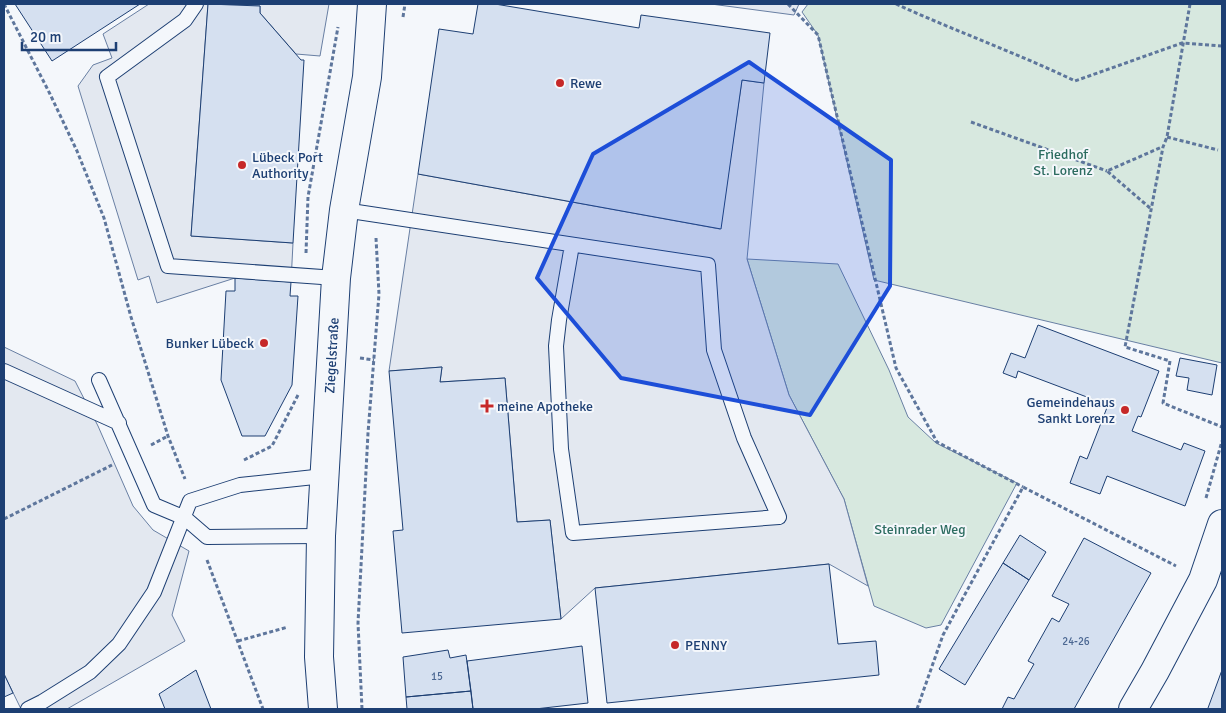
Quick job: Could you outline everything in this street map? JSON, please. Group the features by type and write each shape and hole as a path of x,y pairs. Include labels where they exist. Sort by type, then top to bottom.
{"main road":[{"name":"Ziegelstraße","path":"323,709 320,657 321,536 336,278 344,210 367,78 372,4"},
{"path":"1144,703 1203,580 1222,524"}],"lane":[{"path":"196,4 185,20 107,77 168,266 336,278"},
{"path":"344,210 708,264 714,350 744,438 779,517 573,533 561,449 556,346 572,245"},
{"path":"4,372 119,423"},
{"path":"98,380 133,454 154,505 185,518 207,537 321,536"},
{"path":"28,709 90,672 119,644 154,592 185,518 190,501 240,485 324,476"}],"path":[{"path":"4,4 77,151 104,218 131,317 168,436 185,480"},
{"path":"402,23 405,4"},
{"path":"788,4 818,35 896,368 937,442 1203,580"},
{"path":"896,4 1044,66 1075,81 1182,44 1222,46"},
{"path":"1190,4 1167,137 1163,147 1150,208 1125,347 1170,361 1162,403 1222,428"},
{"path":"971,122 1107,171 1150,208"},
{"path":"1167,137 1218,150"},
{"path":"1107,171 1163,147"},
{"path":"362,709 358,623 368,433 379,294 375,214"},
{"path":"4,519 168,436"},
{"path":"917,709 942,635 1023,487"},
{"path":"198,529 205,555 264,709"},
{"path":"238,641 288,627"}],"highlighted area":[{"path":"749,62 891,160 890,286 810,415 621,378 537,278 593,154"}],"green space":[{"name":"Friedhof St. Lorenz","path":"808,4 1222,4 1222,363 874,280 818,35 802,12"},
{"name":"Steinrader Weg","path":"747,259 838,264 889,370 908,417 936,443 1017,483 941,625 926,628 874,606 844,499 789,395"}],"shaded area":[{"path":"149,4 208,4 191,236 293,243 291,282 235,278 157,303 149,276 138,280 78,86 93,65 112,58 103,34"},
{"path":"226,4 329,4 320,56 296,54 260,13 260,6"},
{"path":"711,4 799,4 794,15"},
{"path":"742,80 764,83 747,259 789,395 844,499 868,586 829,564 595,588 561,619 550,520 517,522 505,378 440,382 442,367 389,371 418,174 720,229"},
{"path":"4,347 75,381 98,426 133,506 153,530 189,551 172,615 185,641 67,709 21,709 4,674"}],"building":[{"path":"15,4 140,4 52,61"},
{"path":"208,4 260,6 260,13 301,60 304,60 293,243 191,236"},
{"path":"478,4 495,4 639,28 641,15 770,33 764,83 742,80 721,229 418,174 439,29 473,34"},
{"path":"235,278 291,282 290,296 298,296 292,385 265,436 242,436 221,380 226,291 235,291"},
{"name":"Gemeindehaus Sankt Lorenz","path":"1038,325 1159,371 1141,417 1138,416 1132,431 1181,450 1184,443 1205,451 1185,506 1107,476 1100,494 1070,483 1080,456 1087,459 1108,405 1018,371 1016,378 1003,373 1011,353 1025,358"},
{"path":"1180,358 1217,365 1212,395 1187,390 1189,378 1176,376"},
{"path":"442,367 440,382 505,378 517,522 550,520 561,619 402,633 393,531 403,530 389,371"},
{"path":"1020,535 1046,552 1029,580 1003,563"},
{"path":"1084,538 1151,573 1074,709 1002,709 1008,697 1014,699 1034,664 1028,661 1052,618 1059,622 1069,604 1052,596"},
{"path":"1003,563 1029,580 965,685 939,669"},
{"path":"829,564 838,644 876,641 879,675 607,703 595,588"},
{"path":"582,646 588,703 535,709 473,709 467,661"},
{"path":"448,650 450,658 466,655 471,691 406,697 403,657"},
{"path":"196,670 211,709 165,709 159,694"},
{"path":"1222,670 1222,709 1209,709 1208,708"},
{"path":"4,674 13,693 4,697"},
{"path":"471,691 473,709 407,709 406,697"}],"place":[{"name":"Rewe","path":"560,83"},
{"name":"Lübeck Port Authority","path":"242,165"},
{"name":"Bunker Lübeck","path":"264,343"},
{"name":"meine Apotheke","path":"487,406"},
{"name":"Gemeindehaus Sankt Lorenz","path":"1125,410"},
{"name":"PENNY","path":"675,645"}]}
